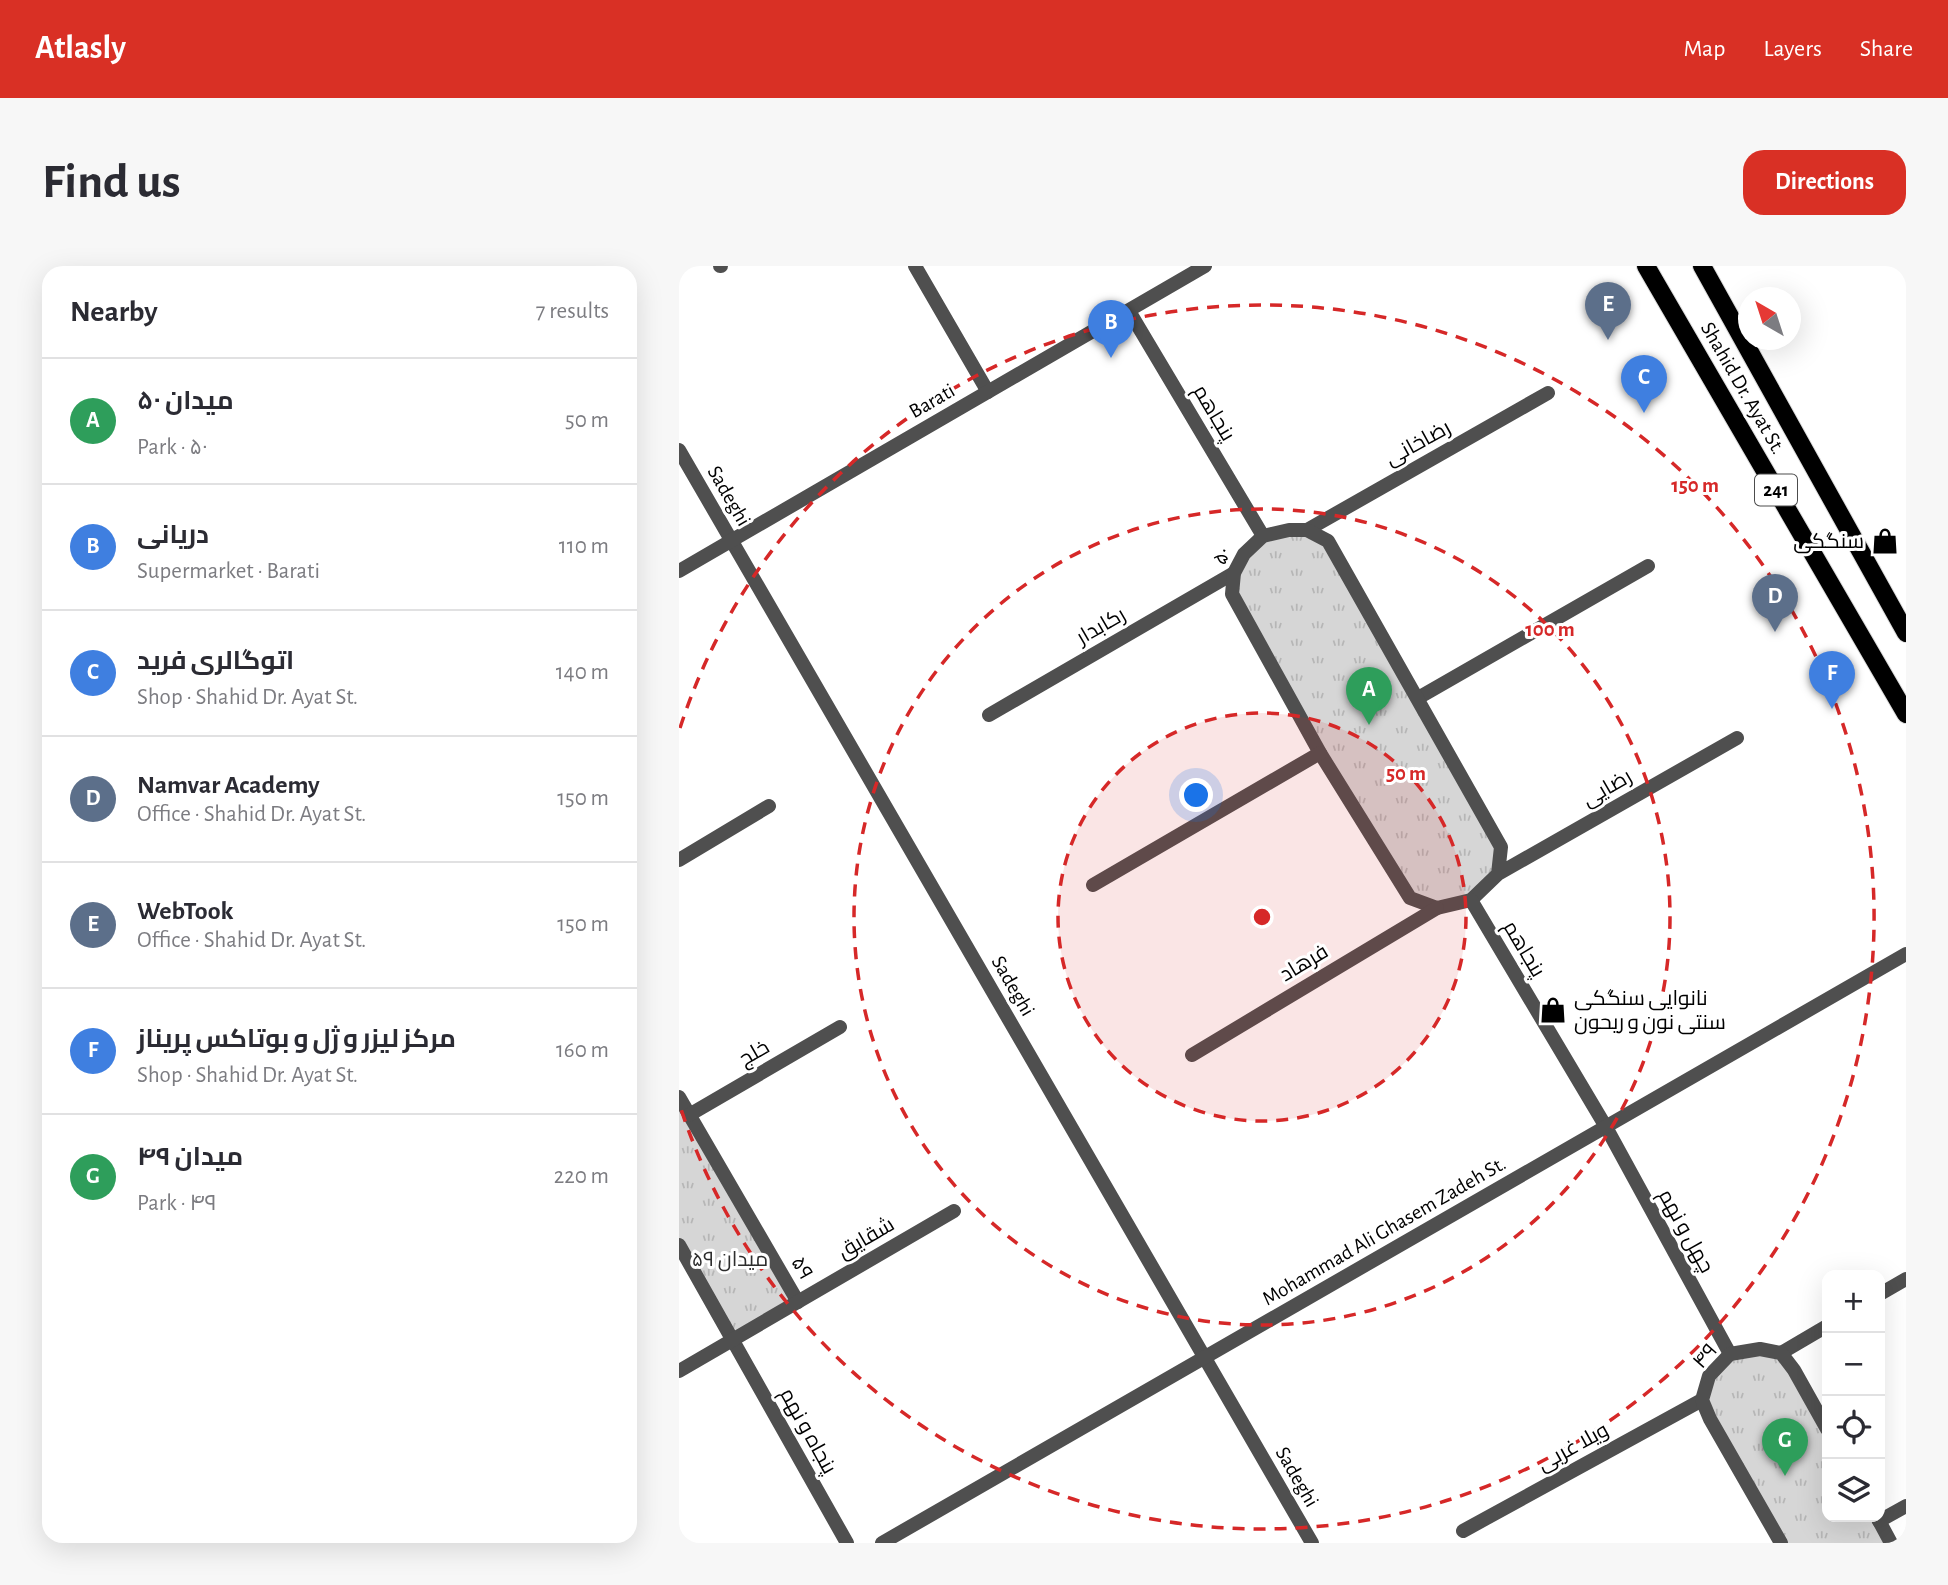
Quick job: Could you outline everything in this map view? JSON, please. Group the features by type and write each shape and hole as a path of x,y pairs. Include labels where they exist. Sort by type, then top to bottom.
{"main road":[{"name":"Shahid Dr. Ayat St.","path":"1647,266 1906,714"},
{"name":"Shahid Dr. Ayat St.","path":"1702,266 1906,633"}],"street":[{"path":"915,266 988,392"},
{"name":"Barati","path":"679,571 1205,266"},
{"name":"پنجاهم","path":"1129,311 1263,536"},
{"name":"رضاخانی","path":"1307,530 1548,393"},
{"name":"Sadeghi","path":"679,450 1312,1543"},
{"path":"1263,536 1289,530 1307,530 1328,541 1501,847 1498,874 1471,900 1437,908"},
{"name":"۵۰","path":"1263,536 1244,554 1234,573 1232,594 1320,753 1410,898 1437,908"},
{"path":"1418,698 1648,566"},
{"name":"رکابدار","path":"989,715 1234,573"},
{"name":"رضایی","path":"1498,874 1737,738"},
{"path":"1093,885 1320,753"},
{"path":"679,860 769,806"},
{"name":"پنجاهم","path":"1471,900 1606,1127"},
{"name":"فرهاد","path":"1192,1055 1437,908"},
{"name":"Mohammad Ali Ghasem Zadeh St.","path":"882,1543 1906,954"},
{"name":"خلج","path":"689,1115 840,1027"},
{"name":"۵۹","path":"679,1097 798,1302 679,1371"},
{"name":"چهل و نهم","path":"1606,1127 1730,1354"},
{"name":"شقایق","path":"798,1302 954,1211"},
{"path":"679,1245 734,1340"},
{"path":"1885,1291 1906,1279"},
{"path":"1822,1329 1781,1353 1794,1370 1822,1420"},
{"name":"پنجاه و نهم","path":"734,1340 847,1543"},
{"name":"۴۹","path":"1781,1353 1760,1349 1730,1354 1709,1376 1703,1400 1710,1419 1781,1543"},
{"name":"ویلا غربی","path":"1463,1531 1703,1400"},
{"path":"1885,1516 1906,1506"},
{"path":"1880,1522 1891,1543"}],"green space":[{"path":"1284,532 1328,541 1501,847 1498,874 1471,900 1437,908 1410,898 1232,594 1244,554"},
{"name":"میدان ۵۹","path":"679,1098 798,1302 734,1340 679,1246"},
{"path":"1781,1353 1822,1421 1822,1522 1879,1522 1891,1543 1781,1543 1709,1417 1709,1376 1730,1354"}],"place":[{"name":"WebTook","path":"1608,340"},
{"name":"دریانی","path":"1111,358"},
{"name":"اتوگالری فرید","path":"1644,413"},
{"name":"سنگکی","path":"1885,541"},
{"name":"Namvar Academy","path":"1775,632"},
{"name":"مرکز لیزر و ژل و بوتاکس پریناز","path":"1832,709"},
{"name":"میدان ۵۰","path":"1369,725"},
{"name":"نانوایی سنگکی سنتی نون و ریحون","path":"1553,1010"},
{"name":"میدان ۴۹","path":"1785,1476"}]}
